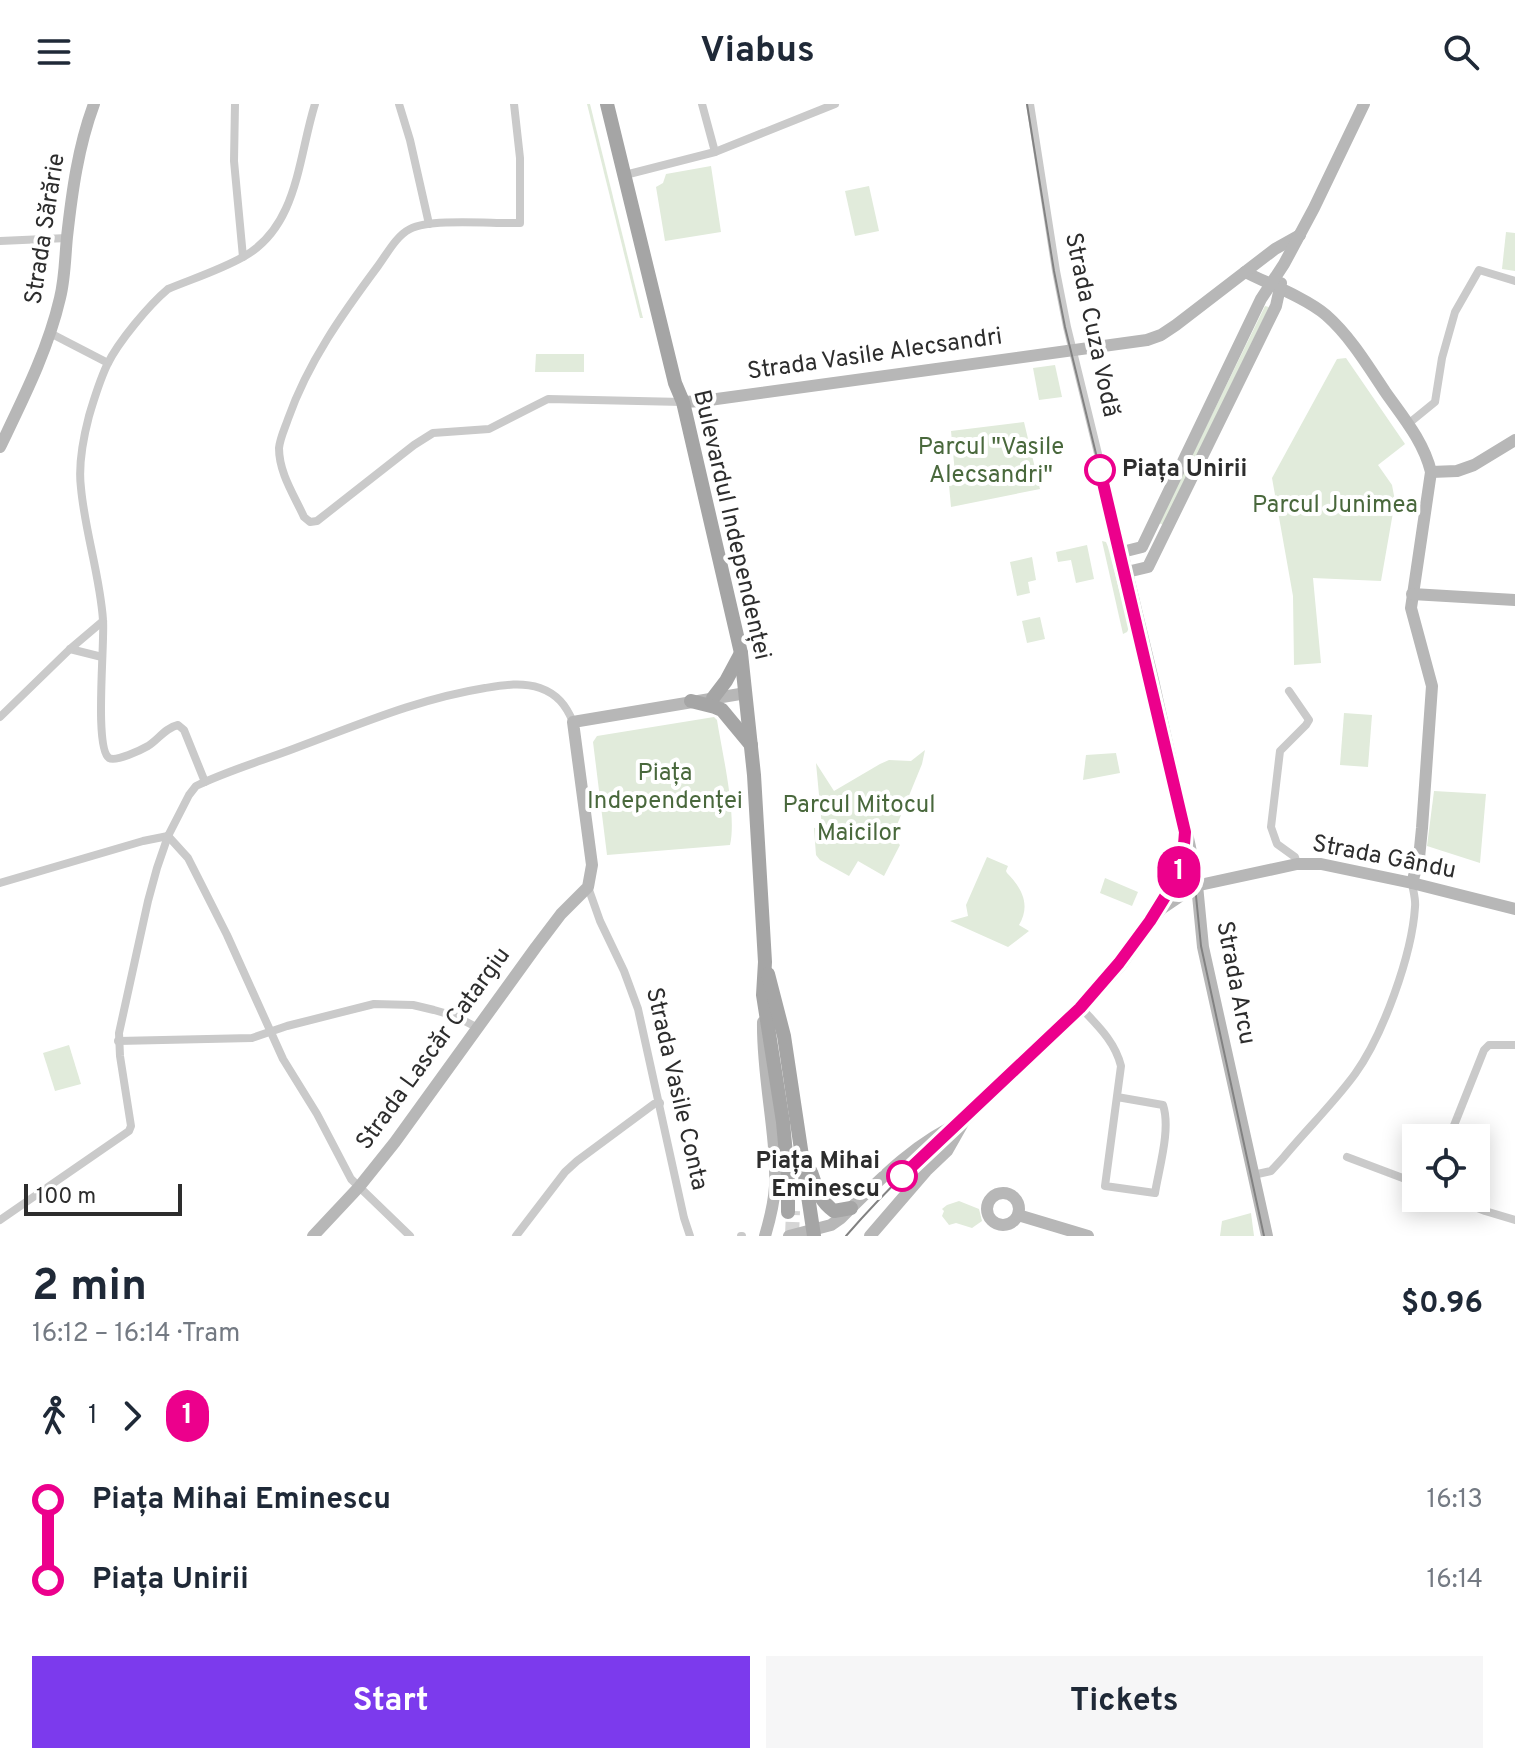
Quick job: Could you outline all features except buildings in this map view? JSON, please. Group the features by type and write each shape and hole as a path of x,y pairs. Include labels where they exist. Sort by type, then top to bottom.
{"main road":[{"name":"Bulevardul Independenței","path":"607,104 675,383 683,402 741,653 751,745 768,995"},
{"path":"713,698 741,653"},
{"path":"691,701 722,710 751,745"},
{"path":"768,995 784,1036 813,1232"},
{"path":"768,995 790,1148 790,1212"},
{"path":"801,1146 818,1195 825,1204 834,1211 851,1208"}],"street":[{"name":"Strada Sărărie","path":"0,447 50,333 61,295 79,155 94,104"},
{"path":"235,104 234,161 243,257"},
{"path":"205,782 184,730 178,725 170,727 148,746 117,760 110,759 106,754 101,722 103,621 80,487 82,451 89,416 108,363 159,296 168,289 243,257 265,242 281,221 291,198 315,104"},
{"path":"399,104 429,224"},
{"path":"514,104 520,158 520,223 429,224 408,230 397,240 328,336 293,404 280,442 280,462 304,517 310,522 317,521 433,433 489,429 548,399 683,402"},
{"path":"702,104 715,152"},
{"path":"625,175 715,152 835,104"},
{"name":"Strada Cuza Vodă","path":"1030,104 1056,271 1122,552"},
{"path":"1127,572 1148,567 1276,306 1275,287 1284,264 1364,104"},
{"name":"Strada Vasile Alecsandri","path":"683,402 1147,340 1161,335 1275,249 1300,235"},
{"path":"0,241 67,238"},
{"path":"1408,424 1435,402 1442,358 1455,312 1479,270 1515,281"},
{"path":"1245,272 1315,308 1339,329 1408,424 1429,459 1431,472 1411,608 1432,686 1419,858 1412,883 1415,902 1405,962 1373,1044 1355,1074 1271,1171 1253,1175"},
{"path":"1122,552 1142,547 1261,299 1275,287"},
{"path":"50,333 108,363"},
{"path":"1431,472 1457,471 1474,465 1515,440"},
{"name":"Strada Arcu","path":"1122,552 1184,818 1197,885 1203,947 1267,1236"},
{"path":"1412,594 1515,600"},
{"path":"0,717 103,621"},
{"path":"70,649 102,657"},
{"path":"0,1220 129,1131 131,1126 118,1041 148,901 168,836 196,786 416,703 470,691 515,684 539,688 562,701 573,722 746,693"},
{"path":"1289,691 1309,720 1280,751 1271,827 1277,844 1295,857 1297,864"},
{"name":"Strada Vasile Conta","path":"573,722 592,865 588,887 638,1009 690,1236"},
{"path":"1164,907 1162,900 1180,859 1184,818"},
{"path":"0,883 168,836"},
{"path":"168,836 188,858 227,935 269,1032 351,1179 410,1236"},
{"name":"Strada Gându","path":"1197,885 1297,864 1321,864 1515,909"},
{"path":"789,1236 831,1225 893,1167 934,1136 964,1121 1082,1009 1121,965 1164,907 1197,885"},
{"name":"Strada Lascăr Catargiu","path":"313,1236 359,1187 395,1142 536,947 561,914 588,887"},
{"path":"1164,907 1188,908 1200,920"},
{"path":"765,1236 774,1203 775,1185 762,1041 768,995"},
{"path":"118,1041 252,1038 374,1004 413,1005 455,1016 478,1028"},
{"path":"1082,1009 1108,1038 1121,1066 1105,1186 1155,1193 1164,1138 1166,1115 1163,1105 1117,1097"},
{"path":"1455,1124 1484,1050 1489,1045 1515,1045"},
{"path":"516,1236 555,1184 577,1161 643,1111 660,1103"},
{"path":"870,1236 947,1151 964,1121"},
{"path":"1347,1157 1402,1178"},
{"path":"1002,1193 1012,1196 1019,1204 1018,1215 1009,1230 989,1217 988,1207 993,1197 1002,1193"},
{"path":"1488,1212 1515,1220"},
{"path":"1018,1215 1088,1236"}],"green space":[{"path":"587,104 590,104 643,318 640,318"},
{"path":"711,166 721,232 665,241 656,187 663,183 666,174"},
{"path":"869,186 879,231 855,236 845,191"},
{"path":"1506,232 1515,233 1515,271 1502,269"},
{"path":"1265,306 1269,307 1163,525 1159,523"},
{"path":"536,354 584,354 584,372 535,372"},
{"name":"Parcul Junimea","path":"1346,358 1405,444 1378,465 1392,485 1395,501 1381,581 1313,578 1321,663 1294,665 1293,596 1272,478 1337,359"},
{"path":"1055,365 1062,397 1039,400 1033,368"},
{"name":"Parcul \"Vasile Alecsandri\"","path":"1024,422 1040,489 951,507 949,485 956,484 951,431"},
{"path":"1102,541 1108,547 1129,628 1123,634"},
{"path":"1087,545 1094,579 1076,583 1071,560 1058,562 1056,552"},
{"path":"1032,557 1036,580 1028,582 1030,593 1017,596 1010,562"},
{"path":"1040,617 1045,639 1027,643 1022,621"},
{"path":"1344,713 1372,715 1368,767 1340,765"},
{"name":"Piața Independenței","path":"714,717 717,720 732,817 730,845 607,855 593,742 597,736"},
{"name":"Parcul Mitocul Maicilor","path":"925,750 892,837 900,845 884,876 858,861 849,876 820,860 816,855 814,828 822,827 816,763 834,791 880,764 889,760 911,761"},
{"path":"1116,753 1120,773 1083,780 1086,755"},
{"path":"1434,791 1486,794 1480,863 1427,846"},
{"path":"987,857 1008,866 1006,871 1023,897 1023,918 1019,925 1029,931 1008,947 950,921 968,916 966,905"},
{"path":"1105,878 1138,892 1132,906 1100,893"},
{"path":"69,1045 81,1084 55,1091 43,1053"},
{"path":"959,1201 979,1209 982,1221 972,1228 956,1223 949,1225 942,1216 942,1209"},
{"path":"1251,1213 1254,1236 1220,1236 1222,1221"}],"tunnel":[{"path":"792,1236 793,1211"}],"tram line":[{"path":"1027,104 1065,327 1185,832 1201,946 1264,1236"},
{"name":"1","path":"902,1176 1080,1008 1150,921 1180,868 1185,832 1100,470"},
{"path":"846,1236 901,1177 1094,993 1160,907 1173,885 1185,848"}],"place":[{"name":"Piața Unirii","path":"1100,470"},
{"name":"Piața Mihai Eminescu","path":"902,1176"}]}
